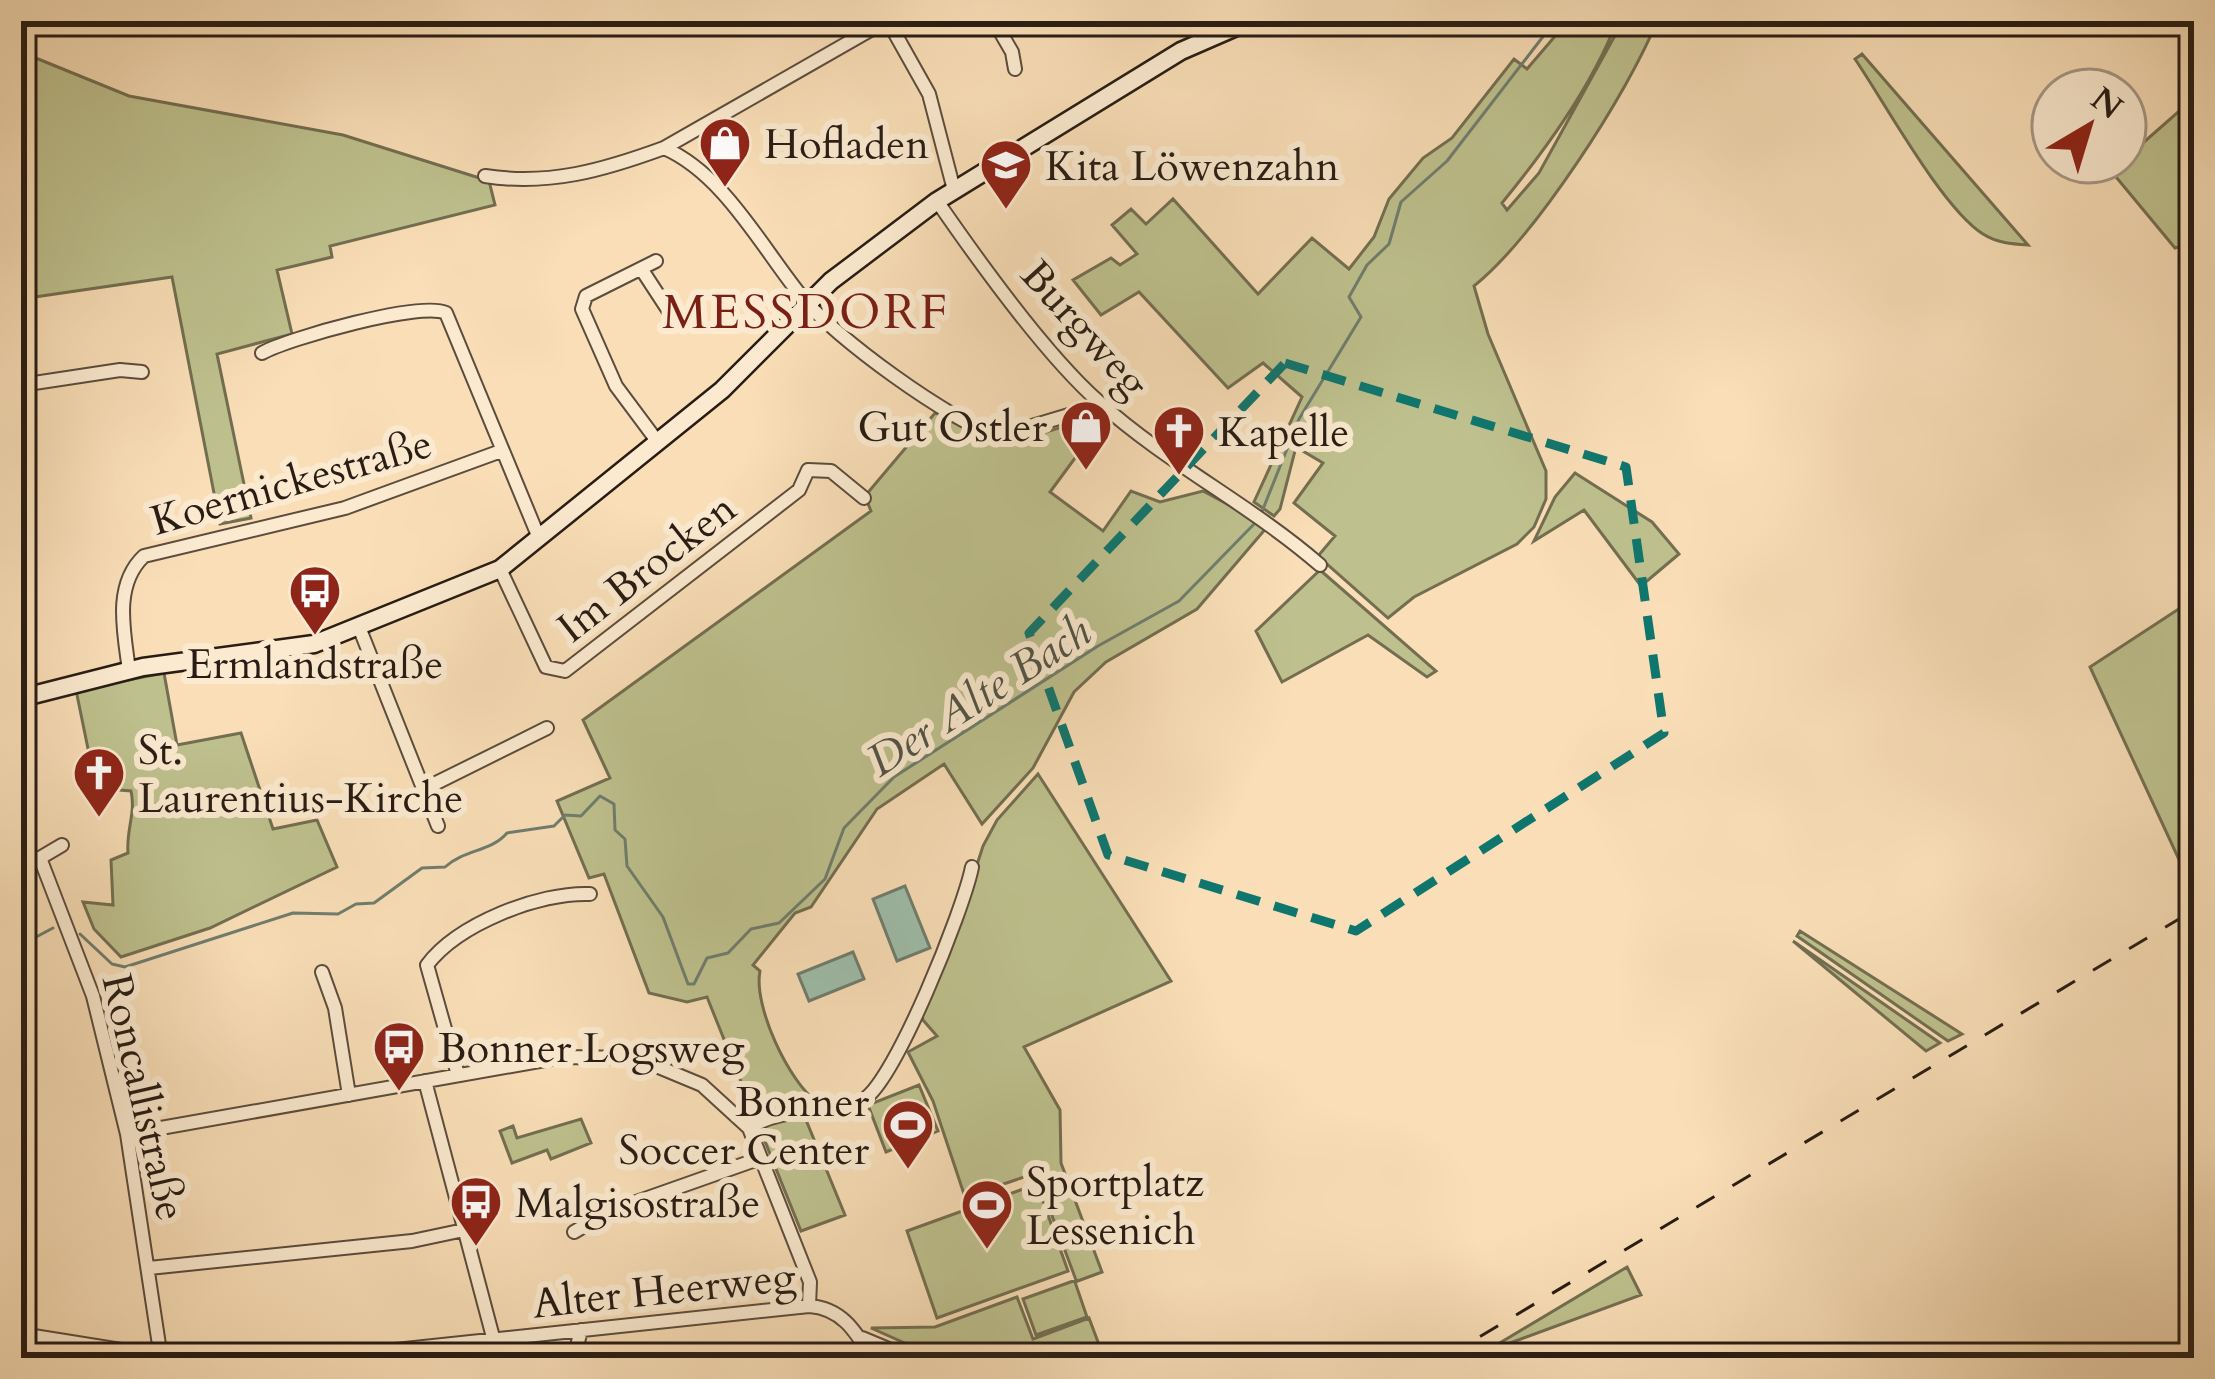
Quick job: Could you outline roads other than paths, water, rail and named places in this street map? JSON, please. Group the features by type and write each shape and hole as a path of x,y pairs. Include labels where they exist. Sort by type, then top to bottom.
{"street":[{"path":"485,176 538,182 609,169 664,148 887,21 929,94 954,190"},
{"path":"994,21 1012,52 1015,68"},
{"path":"21,698 129,670 314,644 500,569 722,390 806,303 937,201 1181,51 1250,21"},
{"path":"664,148 701,171 806,303 932,403 988,434 1013,433 1102,405"},
{"name":"Burgweg","path":"937,201 1102,405 1206,485 1270,521 1320,565"},
{"path":"656,262 586,296 582,309 616,386 657,441"},
{"path":"643,270 676,322"},
{"path":"262,352 440,309 446,313 539,538"},
{"path":"21,385 120,370 142,372"},
{"name":"Koernickestraße","path":"129,670 123,596 131,559 359,503 502,451"},
{"name":"Im Brocken","path":"500,569 546,667 565,671 799,490 808,470 831,471 864,498"},
{"path":"359,627 438,826"},
{"path":"422,790 547,728"},
{"path":"21,860 40,858 62,845"},
{"name":"Roncallistraße","path":"40,858 93,997 127,1134 161,1358"},
{"path":"749,1128 775,1112 844,1108 878,1090 952,930 972,867"},
{"path":"458,1075 427,965 440,948 512,911 564,893 590,894"},
{"path":"322,972 335,1009 349,1095"},
{"path":"127,1134 584,1054 638,1058 702,1085 749,1128 810,1282 808,1306"},
{"path":"425,1082 494,1340"},
{"path":"574,1232 608,1213 761,1158"},
{"path":"149,1268 412,1241 464,1230"},
{"path":"21,1234 25,1264 21,1313"},
{"name":"Alter Heerweg","path":"320,1358 808,1306 837,1314 860,1337 872,1358"},
{"path":"574,1358 581,1330"},
{"path":"21,1334 171,1358"},
{"name":"Alter Heerweg","path":"860,1337 910,1358"}],"waterway":[{"path":"1261,514 1299,419 1361,317 1349,297 1367,265 1389,244 1401,202 1447,161 1555,21"},
{"name":"Der Alte Bach","path":"80,934 112,964 125,967 293,913 338,914 356,904 374,903 422,868 445,867 507,833 554,826 565,815 581,816 600,796 614,804 615,830 625,839 627,866 663,917 688,984 694,984 707,958 728,953 751,929 779,923 825,879 844,828 894,777 1098,646 1179,601 1256,522"},
{"name":"Der Alte Bach","path":"21,945 53,928"}],"railway":[{"path":"1444,1358 2194,910"}],"place":[{"name":"Hofladen","path":"725,189"},
{"name":"Kita Löwenzahn","path":"1006,211"},
{"name":"Gut Ostler","path":"1086,472"},
{"name":"Kapelle","path":"1179,477"},
{"name":"Ermlandstraße","path":"315,637"},
{"name":"St. Laurentius-Kirche","path":"99,819"},
{"name":"Bonner Logsweg","path":"399,1093"},
{"name":"Bonner Soccer Center","path":"908,1171"},
{"name":"Malgisostraße","path":"476,1248"},
{"name":"Sportplatz Lessenich","path":"987,1251"}],"district":[{"name":"MESSDORF","path":"806,311"}]}
